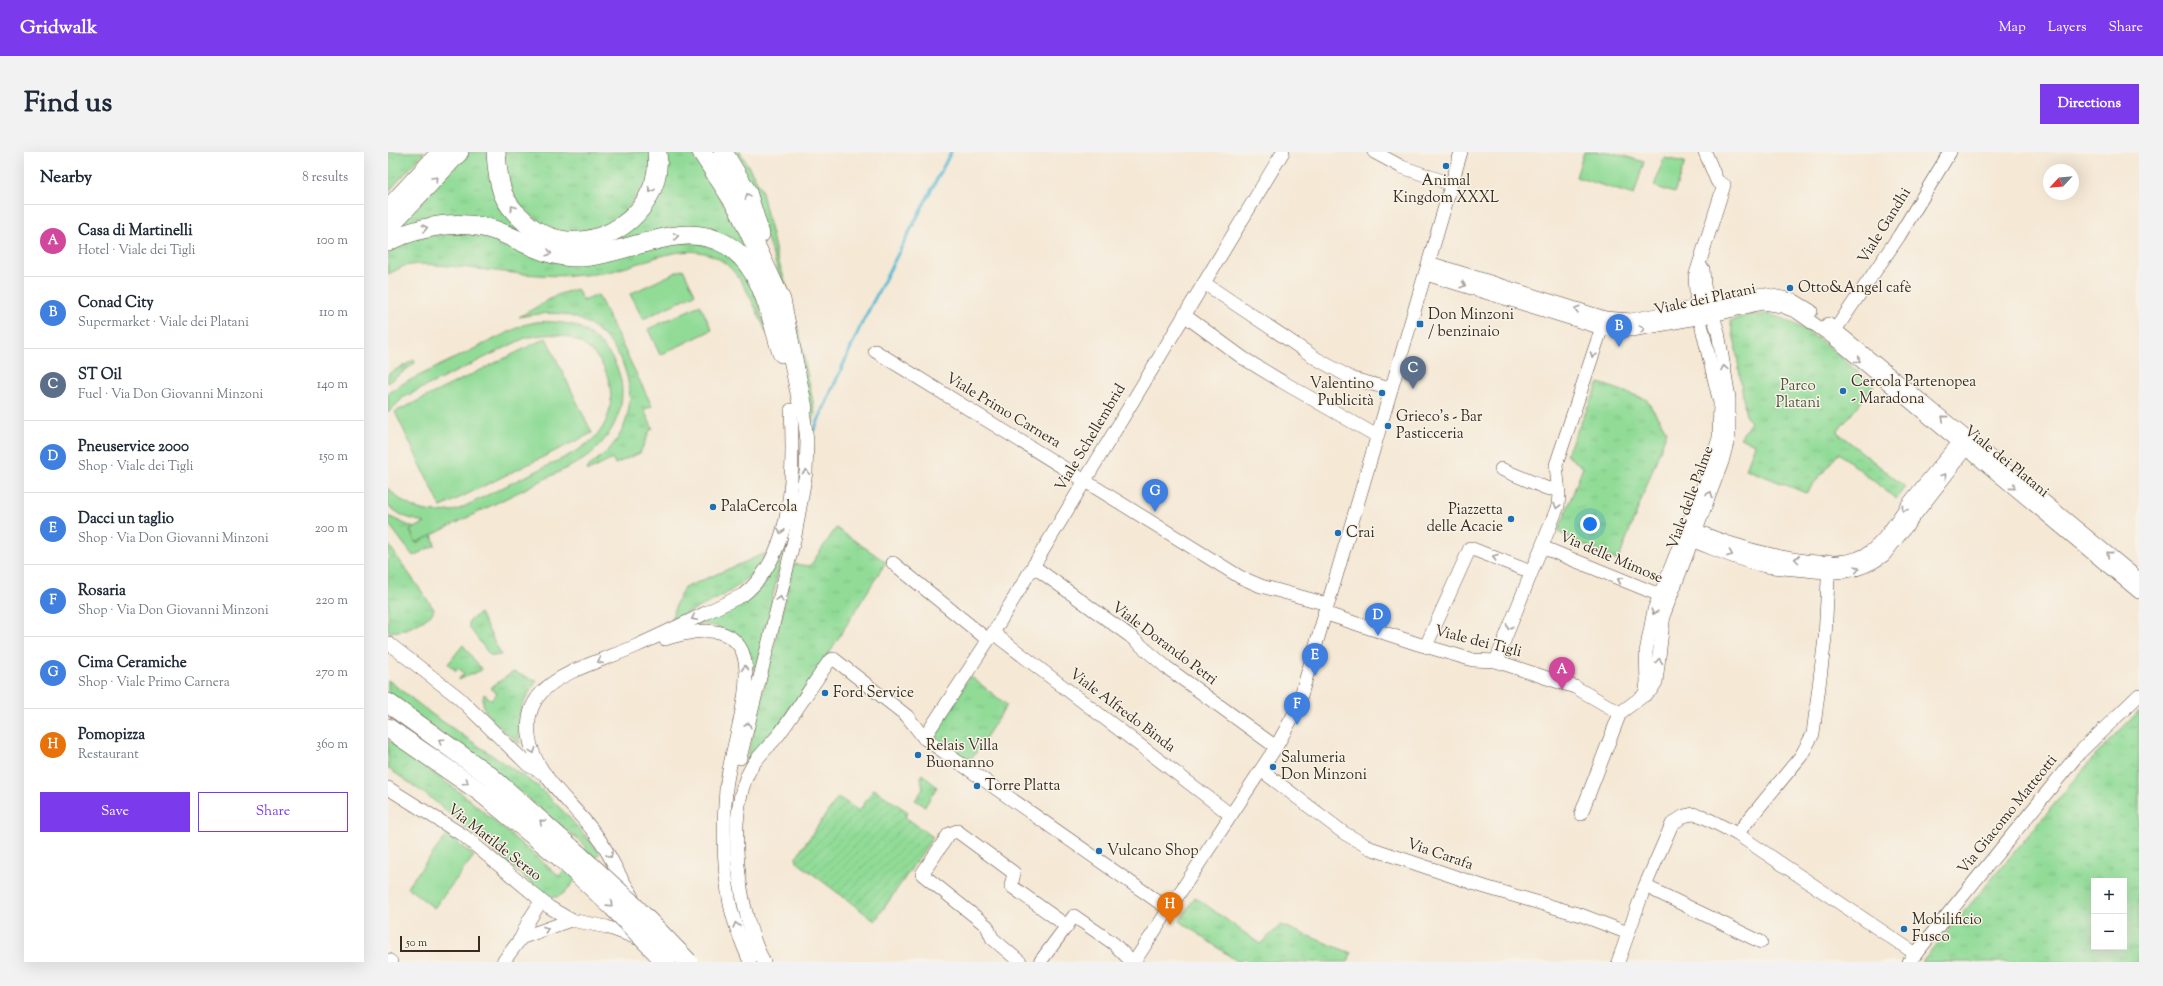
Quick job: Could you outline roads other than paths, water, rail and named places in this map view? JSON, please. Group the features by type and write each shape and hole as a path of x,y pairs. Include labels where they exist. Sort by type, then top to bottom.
{"highway":[{"path":"388,209 441,152"},
{"path":"388,227 459,152"},
{"path":"496,152 497,171 503,195 515,212 536,231 549,238 568,242 590,241 604,237 627,224 642,209 652,190 656,175 657,152"},
{"path":"702,152 738,208 781,300"},
{"path":"722,152 747,192 781,300 797,409"},
{"path":"388,241 426,227 450,224 472,225 496,231 553,254 577,257 591,256 673,236 683,235 709,238 727,245 736,252 754,273 762,288 797,409"},
{"path":"764,264 782,353"},
{"path":"388,703 490,776 566,853 614,906 669,956"},
{"path":"388,728 566,853 630,902 688,962"}],"street":[{"name":"Viale Schellembrid","path":"924,738 1033,566 1084,479 1283,152"},
{"path":"1374,152 1402,167 1452,184"},
{"path":"1040,962 1074,916 1113,943 1133,962 1170,910 1276,747 1296,709 1428,268 1461,152"},
{"name":"Viale delle Palme","path":"1620,713 1651,690 1658,673 1664,597 1690,534 1719,438 1720,403 1705,311 1702,252 1724,185 1717,181 1705,152"},
{"name":"Viale Gandhi","path":"1834,333 1899,236 1950,152"},
{"name":"Viale dei Platani","path":"1428,268 1603,323 1632,330 1705,311 1762,303 1782,306 1797,312 1834,333 2139,592"},
{"path":"1204,283 1317,359 1353,379 1391,389"},
{"path":"1184,315 1243,358 1281,382 1377,436"},
{"path":"1496,661 1558,506 1556,465 1603,323"},
{"name":"Viale Primo Carnera","path":"875,351 1240,577 1261,586 1326,608"},
{"path":"669,956 620,880 610,854 596,834 546,775 532,750 528,729 529,716 537,698 554,682 636,646 742,594 758,582 771,561 779,542 790,492 797,409"},
{"path":"726,818 795,536 806,472 807,441 797,409"},
{"path":"1690,534 1742,559 1766,566 1828,567 1858,570 1871,565 1884,555 1965,443"},
{"name":"Viale dei Platani","path":"1965,443 2139,579"},
{"path":"1502,469 1546,488 1552,489 1558,486"},
{"name":"Via delle Mimose","path":"1542,547 1664,597"},
{"path":"1426,646 1470,548 1531,572"},
{"name":"Viale Alfredo Binda","path":"893,563 1232,815"},
{"name":"Viale Dorando Petri","path":"1033,566 1130,636 1166,666 1276,747"},
{"path":"1737,834 1801,756 1813,734 1825,638 1828,567"},
{"name":"Viale dei Tigli","path":"1326,608 1426,646 1473,660 1496,661 1575,687 1620,713"},
{"path":"636,646 702,630 720,633 732,640 742,651 746,674 743,701 726,788 727,878 730,905 739,936 750,962"},
{"path":"388,643 458,696 528,765 546,775"},
{"path":"764,962 750,931 739,876 738,818 742,787 751,768 780,732 830,660 834,659 907,716 924,738 1170,910"},
{"name":"Via Giacomo Matteotti","path":"1912,958 2079,753 2139,695"},
{"path":"1581,814 1620,713"},
{"name":"Via Carafa","path":"1261,770 1344,833 1370,848 1485,887 1574,913 1628,933"},
{"name":"Via Matilde Serao","path":"388,788 464,836 538,898 560,915 571,920"},
{"path":"1618,962 1645,886 1669,829 1672,824 1684,816 1693,814 1702,816 1737,834 1912,958"},
{"path":"1020,962 992,938 987,926 922,874 949,834 957,831 1014,873 1011,886 1067,926"},
{"path":"1645,886 1761,942"},
{"name":"Via Matilde Serao","path":"503,962 521,938 529,920 540,903 538,898"},
{"path":"521,938 571,920 607,927 683,962"}],"waterway":[{"path":"814,430 861,325 951,152"}],"place":[{"name":"Animal Kingdom XXXL","path":"1446,166"},
{"name":"Otto&Angel cafè","path":"1790,288"},
{"name":"Don Minzoni / benzinaio","path":"1420,324"},
{"name":"Conad City","path":"1619,347"},
{"name":"ST Oil","path":"1413,389"},
{"name":"Cercola Partenopea - Maradona","path":"1843,391"},
{"name":"Valentino Publicità","path":"1382,393"},
{"name":"Grieco's - Bar Pasticceria","path":"1388,426"},
{"name":"PalaCercola","path":"713,507"},
{"name":"Cima Ceramiche","path":"1155,512"},
{"name":"Piazzetta delle Acacie","path":"1511,519"},
{"name":"Crai","path":"1338,533"},
{"name":"Pneuservice 2000","path":"1378,636"},
{"name":"Dacci un taglio","path":"1315,676"},
{"name":"Casa di Martinelli","path":"1562,690"},
{"name":"Ford Service","path":"825,693"},
{"name":"Rosaria","path":"1297,725"},
{"name":"Relais Villa Buonanno","path":"918,755"},
{"name":"Salumeria Don Minzoni","path":"1273,767"},
{"name":"Torre Platta","path":"977,786"},
{"name":"Vulcano Shop","path":"1099,851"},
{"name":"Pomopizza","path":"1170,925"},
{"name":"Mobilificio Fusco","path":"1904,929"}],"park label":[{"name":"Parco Platani","path":"1798,394"}]}
